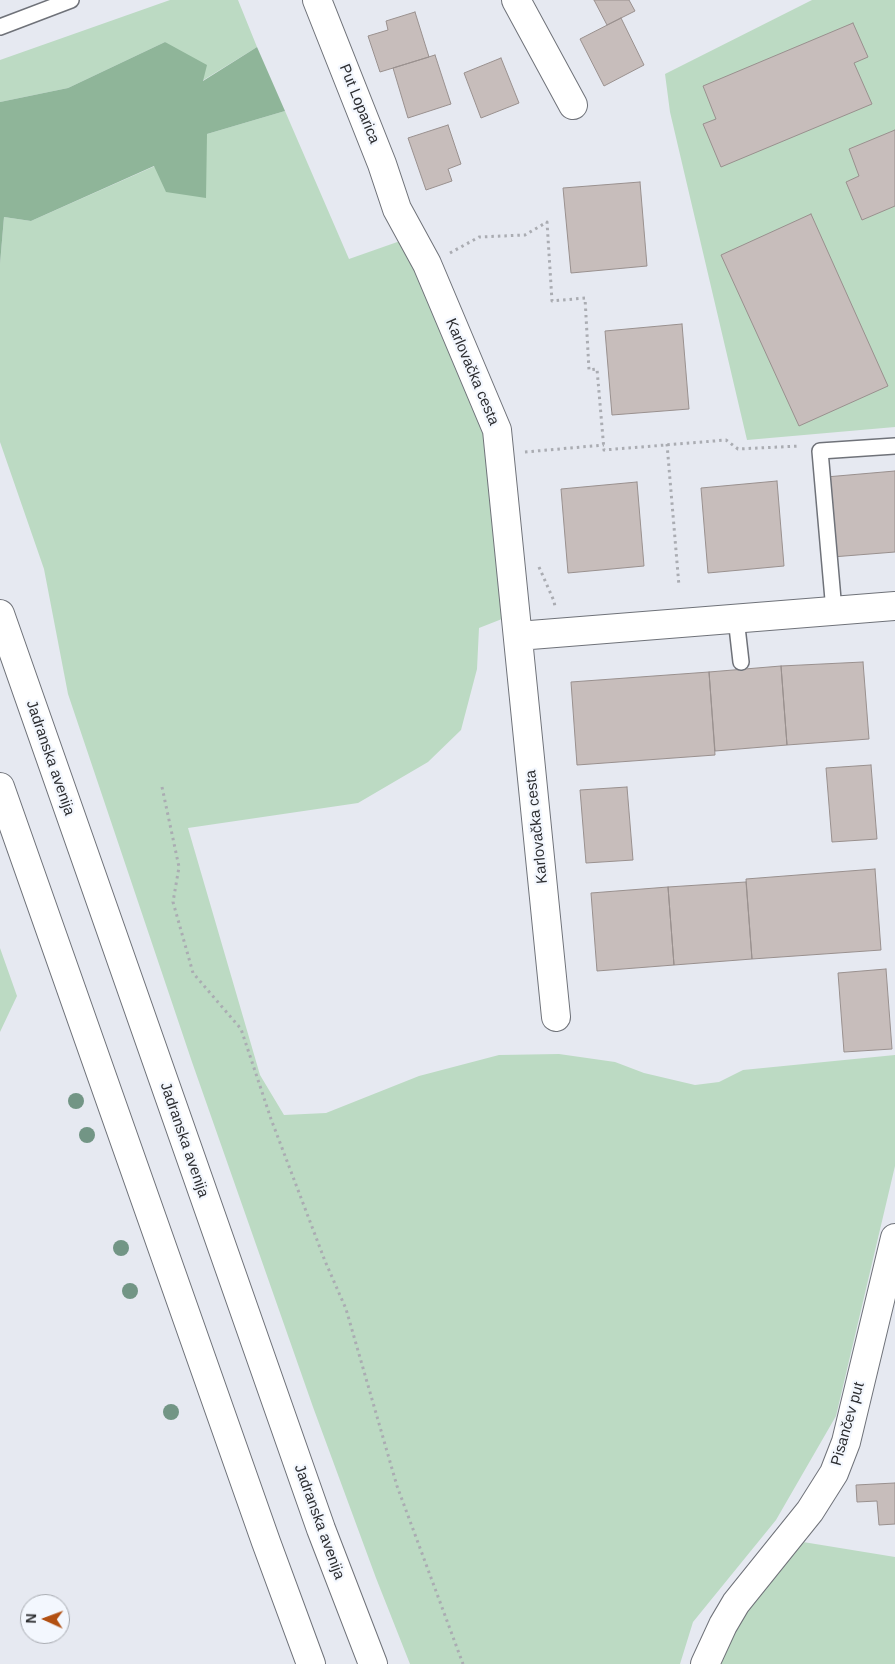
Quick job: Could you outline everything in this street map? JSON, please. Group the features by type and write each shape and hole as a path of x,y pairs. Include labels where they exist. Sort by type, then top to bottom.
{"street":[{"name":"Put Loparica","path":"317,0 398,209"},
{"path":"516,0 573,105"},
{"name":"Karlovačka cesta","path":"398,209 427,264 497,430 556,1017"},
{"path":"518,636 895,606"},
{"name":"Jadranska avenija","path":"0,614 321,1529 373,1664"},
{"path":"0,787 266,1542 311,1664"},
{"name":"Pisančev put","path":"705,1664 723,1625 736,1603 810,1511 834,1473 846,1442 895,1238"}],"lane":[{"path":"0,27 71,0"},
{"path":"834,610 820,451 895,446"},
{"path":"736,618 741,662"}],"path":[{"path":"427,264 479,237 525,235 547,222 552,301 585,298 589,370 597,369 604,450 726,440 738,449 798,446 820,451"},
{"path":"667,444 679,586"},
{"path":"500,454 604,445"},
{"path":"162,787 179,867 172,902 193,973 242,1029 271,1118 325,1261 346,1309 398,1486 463,1664"}],"green space":[{"path":"170,0 238,0 257,47 202,81 165,42 68,88 0,102 0,60"},
{"path":"812,0 895,0 895,427 747,440 670,112 665,74"},
{"path":"165,42 207,65 203,81 257,47 285,111 207,134 206,198 166,192 154,166 31,221 4,217 0,264 0,102 68,88"},
{"path":"285,111 349,259 403,240 474,398 488,453 507,617 479,628 477,669 461,730 428,762 358,803 188,828 260,1075 284,1115 326,1113 419,1076 499,1055 559,1054 615,1062 644,1073 695,1085 719,1082 743,1070 895,1055 895,1166 836,1416 776,1520 693,1622 680,1664 410,1664 313,1407 192,1062 68,694 44,569 0,442 0,264 4,217 31,221 155,166 207,134"},
{"path":"0,948 17,996 0,1032"},
{"path":"797,1541 895,1557 895,1664 715,1664 731,1627"}],"building":[{"path":"594,0 629,0 635,11 607,25"},
{"path":"415,12 429,57 380,72 368,36 388,30 386,21"},
{"path":"621,18 644,65 604,86 580,39"},
{"path":"853,23 868,57 854,63 872,104 721,167 703,124 716,119 703,86"},
{"path":"435,55 451,104 408,118 393,68"},
{"path":"501,58 519,103 481,118 464,73"},
{"path":"448,125 461,164 448,169 452,181 426,190 408,138"},
{"path":"895,130 895,206 862,220 846,182 859,176 849,149"},
{"path":"640,182 647,266 571,273 563,188"},
{"path":"811,214 888,386 799,426 721,255"},
{"path":"682,324 689,409 612,415 605,331"},
{"path":"895,471 895,552 832,557 826,477"},
{"path":"777,481 784,566 708,573 701,488"},
{"path":"637,482 644,566 568,573 561,489"},
{"path":"863,662 869,739 787,745 781,666"},
{"path":"781,666 787,745 715,751 709,672"},
{"path":"709,672 715,755 577,765 571,682"},
{"path":"871,765 877,839 832,842 826,768"},
{"path":"627,787 633,860 586,863 580,790"},
{"path":"875,869 881,950 752,959 746,879"},
{"path":"746,882 752,959 674,965 668,887"},
{"path":"668,887 674,965 597,971 591,893"},
{"path":"886,969 892,1049 844,1052 838,973"},
{"path":"895,1483 895,1524 879,1525 877,1501 857,1502 856,1485"}]}
